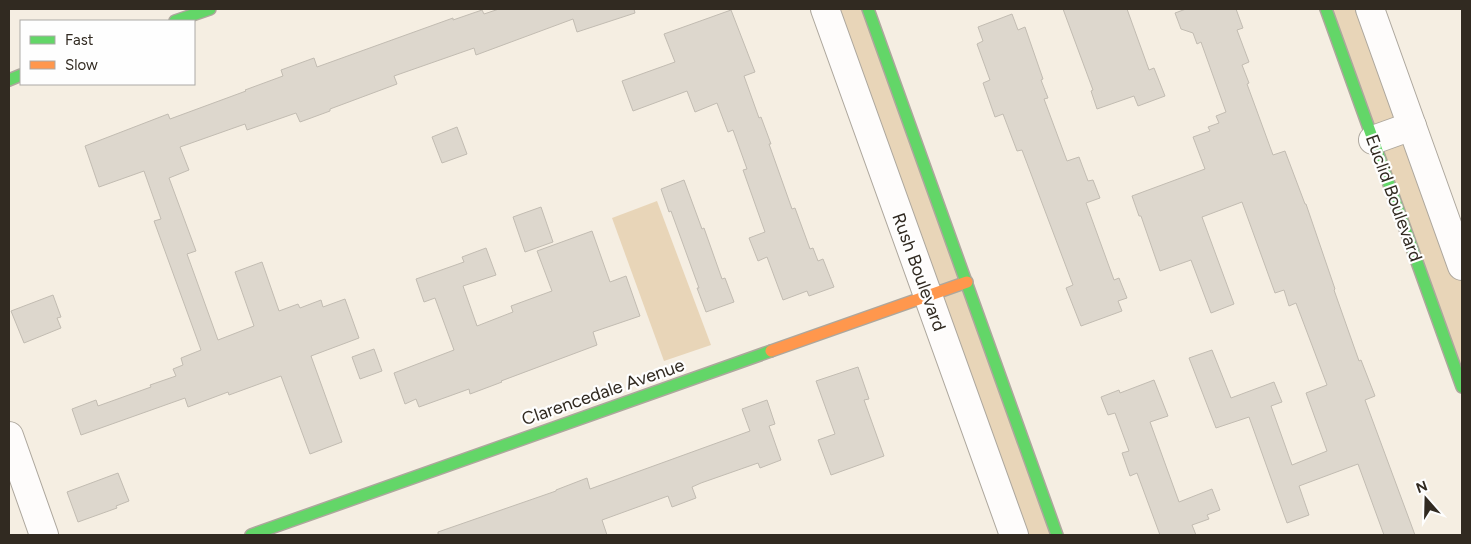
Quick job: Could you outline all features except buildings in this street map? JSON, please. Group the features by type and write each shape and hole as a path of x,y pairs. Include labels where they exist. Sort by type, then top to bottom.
{"street":[{"path":"178,20 210,9"},
{"name":"Rush Boulevard","path":"824,9 1014,535"},
{"path":"868,9 1058,535"},
{"name":"Euclid Boulevard","path":"1326,9 1462,387"},
{"path":"1370,9 1462,266"},
{"path":"1373,140 1412,126"},
{"name":"Clarencedale Avenue","path":"250,535 967,282"},
{"path":"9,436 44,535"}],"shaded area":[{"path":"825,9 868,9 1057,535 1014,535"},
{"path":"1326,9 1370,9 1462,266 1462,387"},
{"path":"657,201 711,345 664,361 612,218"}],"traffic: fast":[{"path":"178,20 210,9"},
{"path":"868,9 1057,535"},
{"path":"1326,9 1462,387"},
{"path":"9,80 20,75"},
{"path":"251,535 771,351"}],"traffic: slow":[{"path":"771,351 967,282"}]}
